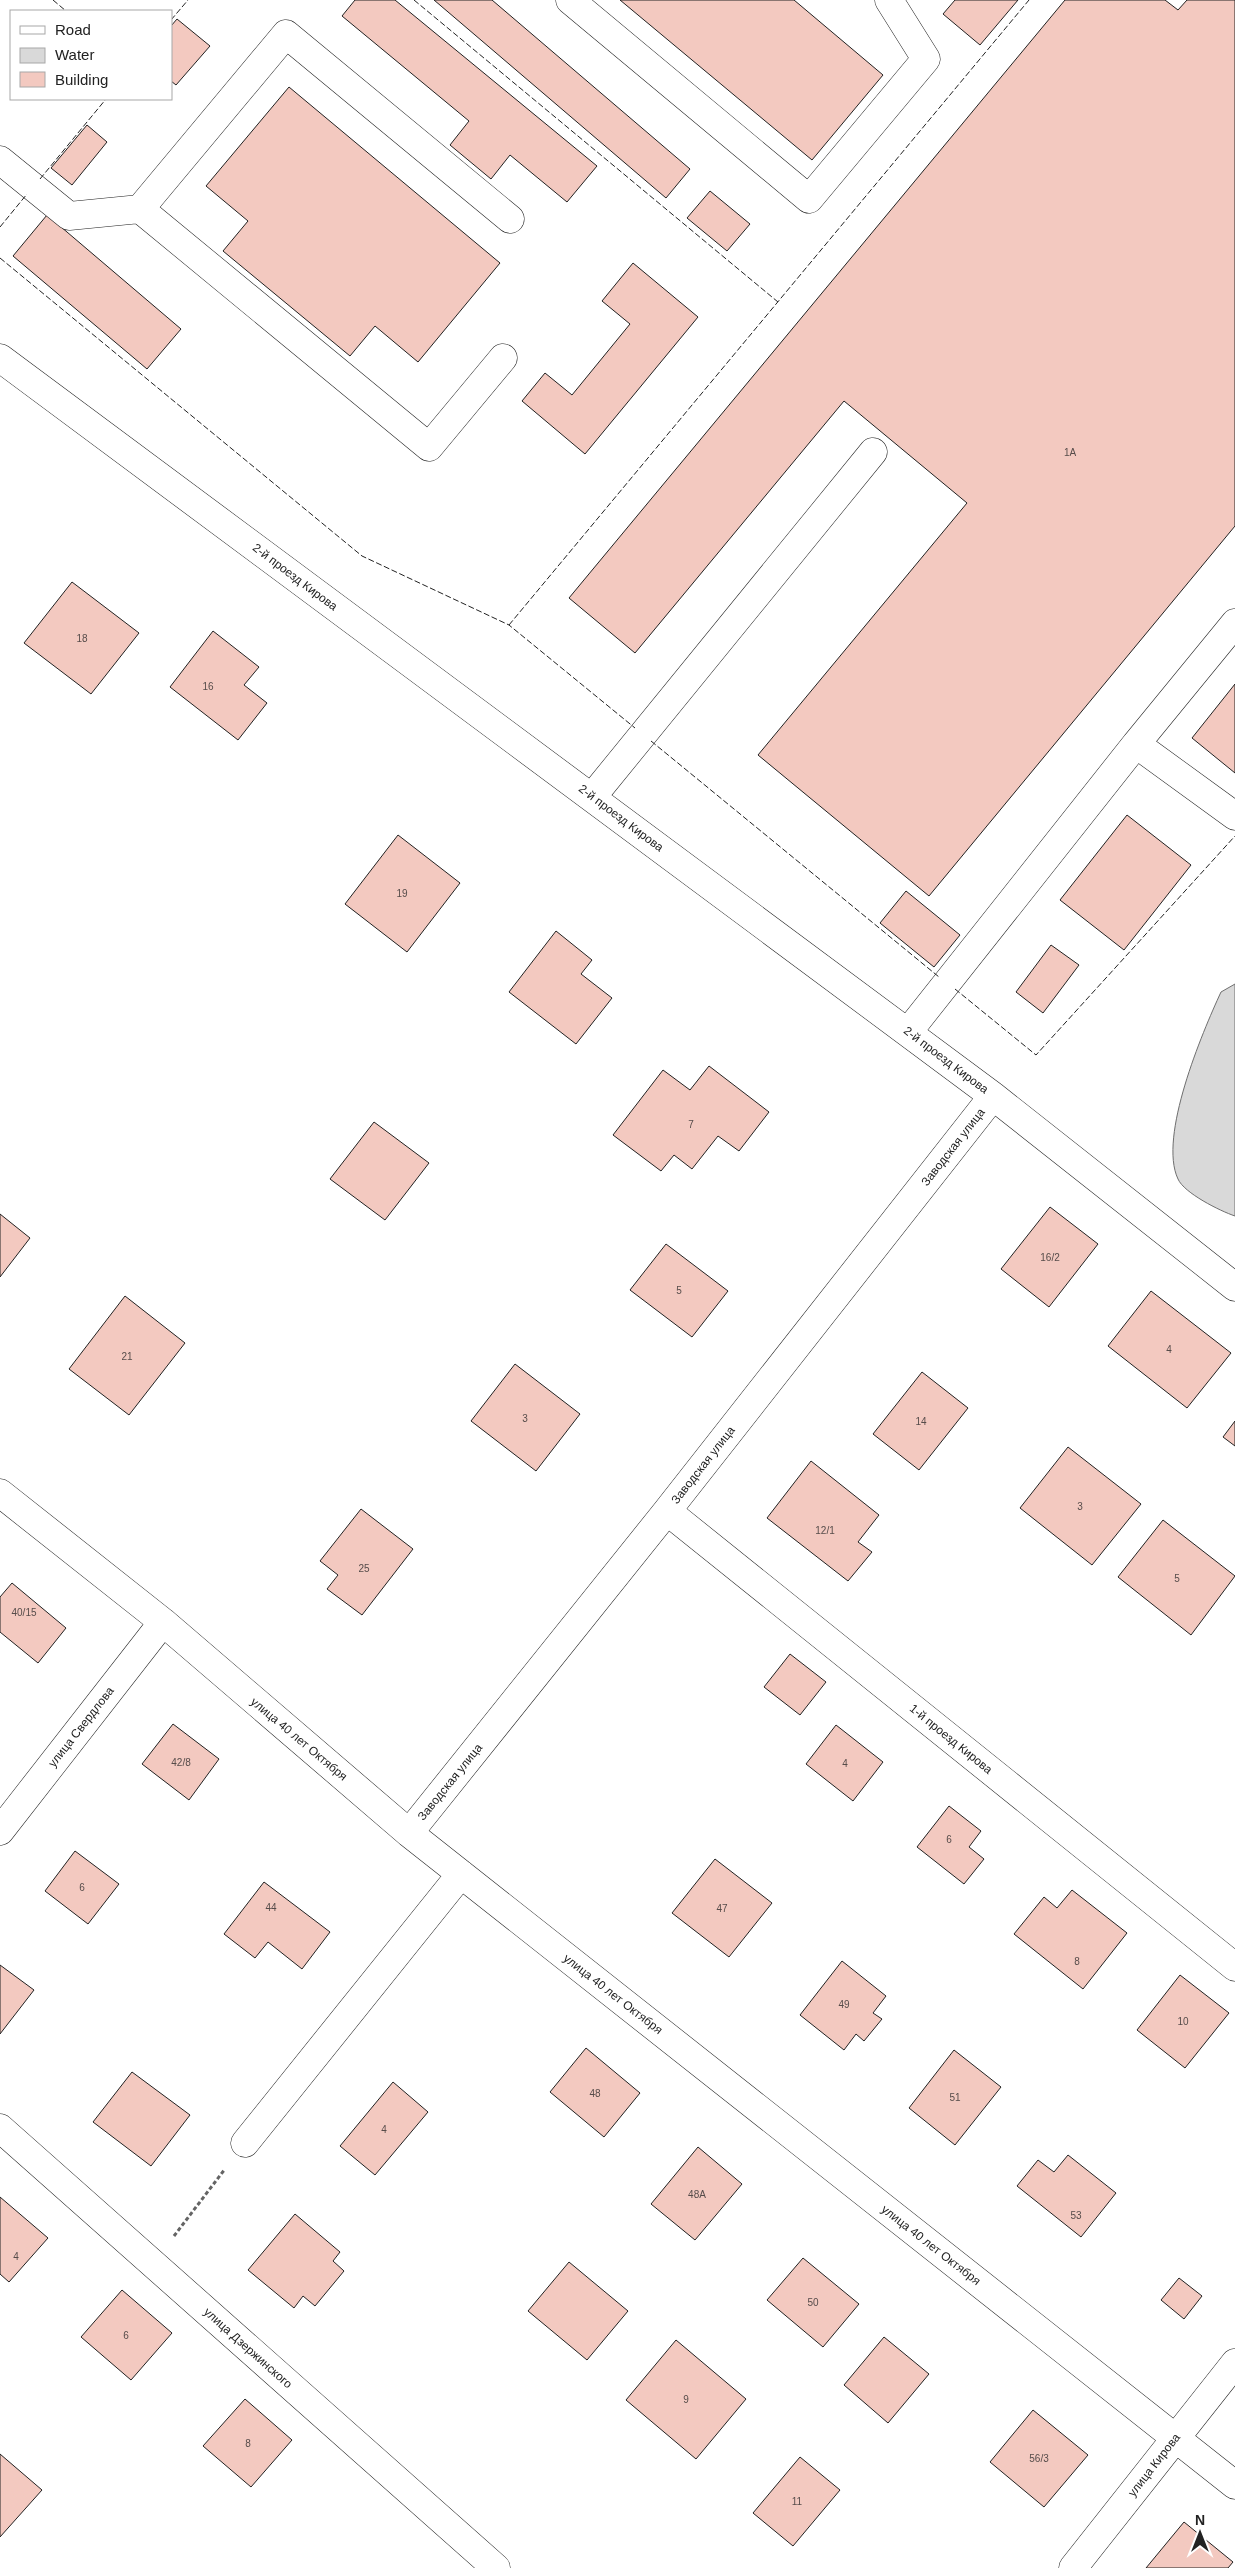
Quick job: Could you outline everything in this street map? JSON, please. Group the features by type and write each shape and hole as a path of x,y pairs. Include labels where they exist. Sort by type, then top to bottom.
{"street":[{"path":"570,0 809,199 926,59 889,0"},
{"path":"0,160 69,216 140,209 286,34 510,220"},
{"path":"140,209 429,447 503,358"},
{"name":"2-й проезд Кирова","path":"0,358 908,1032 993,1096 1235,1287"},
{"path":"592,797 873,452"},
{"path":"908,1032 1136,744 1235,623"},
{"path":"1136,744 1235,816"},
{"name":"Заводская улица","path":"409,1833 667,1511 993,1096"},
{"name":"улица 40 лет Октября","path":"0,1493 163,1622 409,1833 1235,2485"},
{"name":"1-й проезд Кирова","path":"667,1511 1235,1967"},
{"name":"улица Свердлова","path":"0,1831 163,1622"},
{"path":"245,2142 461,1874"},
{"name":"улица Дзержинского","path":"0,2128 496,2568"},
{"name":"улица Кирова","path":"1073,2568 1235,2363"}],"path":[{"path":"153,2264 245,2142"}],"water":[{"path":"1235,984 1235,1216 1212,1206 1187,1190 1178,1179 1173,1161 1178,1112 1194,1058 1221,992"}],"building":[{"path":"355,0 395,0 597,166 567,202 510,155 491,179 450,145 469,121 342,16"},
{"path":"434,0 492,0 690,169 666,198"},
{"path":"620,0 794,0 883,75 812,160"},
{"path":"955,0 1018,0 980,45 943,14"},
{"path":"1065,0 1165,0 1178,10 1187,0 1235,0 1235,526 929,896 758,755 967,503 844,401 635,653 569,598"},
{"path":"177,19 210,46 176,85 172,82 172,25"},
{"path":"289,87 500,263 418,362 375,326 350,356 223,251 248,221 206,186"},
{"path":"87,125 107,142 72,185 51,168"},
{"path":"710,191 750,224 727,251 687,218"},
{"path":"47,215 181,329 147,369 13,256"},
{"path":"633,263 698,317 585,454 522,401 545,373 572,395 630,324 602,301"},
{"path":"72,582 139,633 91,694 24,643"},
{"path":"213,631 259,667 244,685 267,703 238,740 170,687"},
{"path":"1235,684 1235,773 1192,738"},
{"path":"1127,815 1191,865 1124,950 1060,900"},
{"path":"398,835 460,883 407,952 345,904"},
{"path":"906,891 960,935 934,967 880,923"},
{"path":"556,931 592,960 581,974 612,998 576,1044 509,992"},
{"path":"1051,945 1079,965 1043,1013 1016,992"},
{"path":"709,1066 769,1112 739,1151 718,1136 692,1169 674,1155 661,1171 613,1135 663,1070 690,1090"},
{"path":"374,1122 429,1163 385,1220 330,1179"},
{"path":"1050,1207 1098,1244 1049,1307 1001,1269"},
{"path":"0,1214 30,1238 0,1277"},
{"path":"666,1244 728,1291 692,1337 630,1290"},
{"path":"1151,1291 1231,1353 1187,1408 1108,1346"},
{"path":"125,1296 185,1343 129,1415 69,1369"},
{"path":"515,1364 580,1414 536,1471 471,1421"},
{"path":"922,1372 968,1408 919,1470 873,1434"},
{"path":"1235,1421 1235,1446 1223,1437"},
{"path":"1068,1447 1141,1504 1092,1565 1020,1508"},
{"path":"811,1461 879,1515 858,1542 872,1552 848,1581 767,1518"},
{"path":"361,1509 413,1549 362,1615 327,1589 338,1575 320,1561"},
{"path":"1163,1520 1235,1576 1191,1635 1118,1577"},
{"path":"12,1583 66,1628 38,1663 0,1632 0,1597"},
{"path":"790,1654 826,1682 800,1715 764,1687"},
{"path":"173,1724 219,1759 189,1800 142,1764"},
{"path":"836,1725 883,1762 853,1801 806,1764"},
{"path":"949,1806 981,1831 969,1847 984,1859 964,1884 917,1847"},
{"path":"75,1851 119,1884 88,1924 45,1891"},
{"path":"715,1859 772,1903 729,1957 672,1913"},
{"path":"264,1882 330,1932 302,1969 268,1942 255,1958 224,1934"},
{"path":"1072,1890 1127,1933 1083,1989 1014,1934 1044,1897 1057,1908"},
{"path":"842,1961 886,1996 873,2013 882,2019 864,2041 856,2034 844,2050 800,2015"},
{"path":"0,1965 34,1990 0,2034"},
{"path":"1180,1975 1229,2013 1185,2068 1137,2030"},
{"path":"586,2048 640,2093 604,2137 550,2092"},
{"path":"954,2050 1001,2087 955,2145 909,2108"},
{"path":"132,2072 190,2115 151,2166 93,2122"},
{"path":"393,2082 428,2112 375,2175 340,2146"},
{"path":"698,2147 742,2184 695,2240 651,2204"},
{"path":"1068,2155 1116,2193 1081,2237 1017,2186 1038,2160 1054,2172"},
{"path":"0,2197 48,2238 9,2282 0,2274"},
{"path":"295,2214 340,2252 333,2261 344,2271 315,2306 303,2296 294,2308 248,2270"},
{"path":"803,2258 859,2304 823,2347 767,2300"},
{"path":"569,2262 628,2311 587,2360 528,2311"},
{"path":"1179,2278 1202,2296 1184,2319 1161,2300"},
{"path":"122,2290 172,2333 131,2380 81,2337"},
{"path":"884,2337 929,2374 888,2423 844,2385"},
{"path":"676,2340 746,2399 696,2459 626,2400"},
{"path":"245,2399 292,2440 251,2487 203,2446"},
{"path":"1033,2410 1088,2455 1044,2507 990,2462"},
{"path":"0,2454 42,2490 0,2537"},
{"path":"800,2457 840,2490 793,2546 753,2513"},
{"path":"1184,2522 1233,2562 1228,2568 1146,2568"}],"fence":[{"path":"53,0 65,10"},
{"path":"172,19 188,0"},
{"path":"414,0 778,302"},
{"path":"509,625 1029,0"},
{"path":"40,179 105,100"},
{"path":"0,227 27,194"},
{"path":"0,258 362,556 509,625 635,728"},
{"path":"651,741 939,977"},
{"path":"955,989 1036,1055 1235,836"}]}
